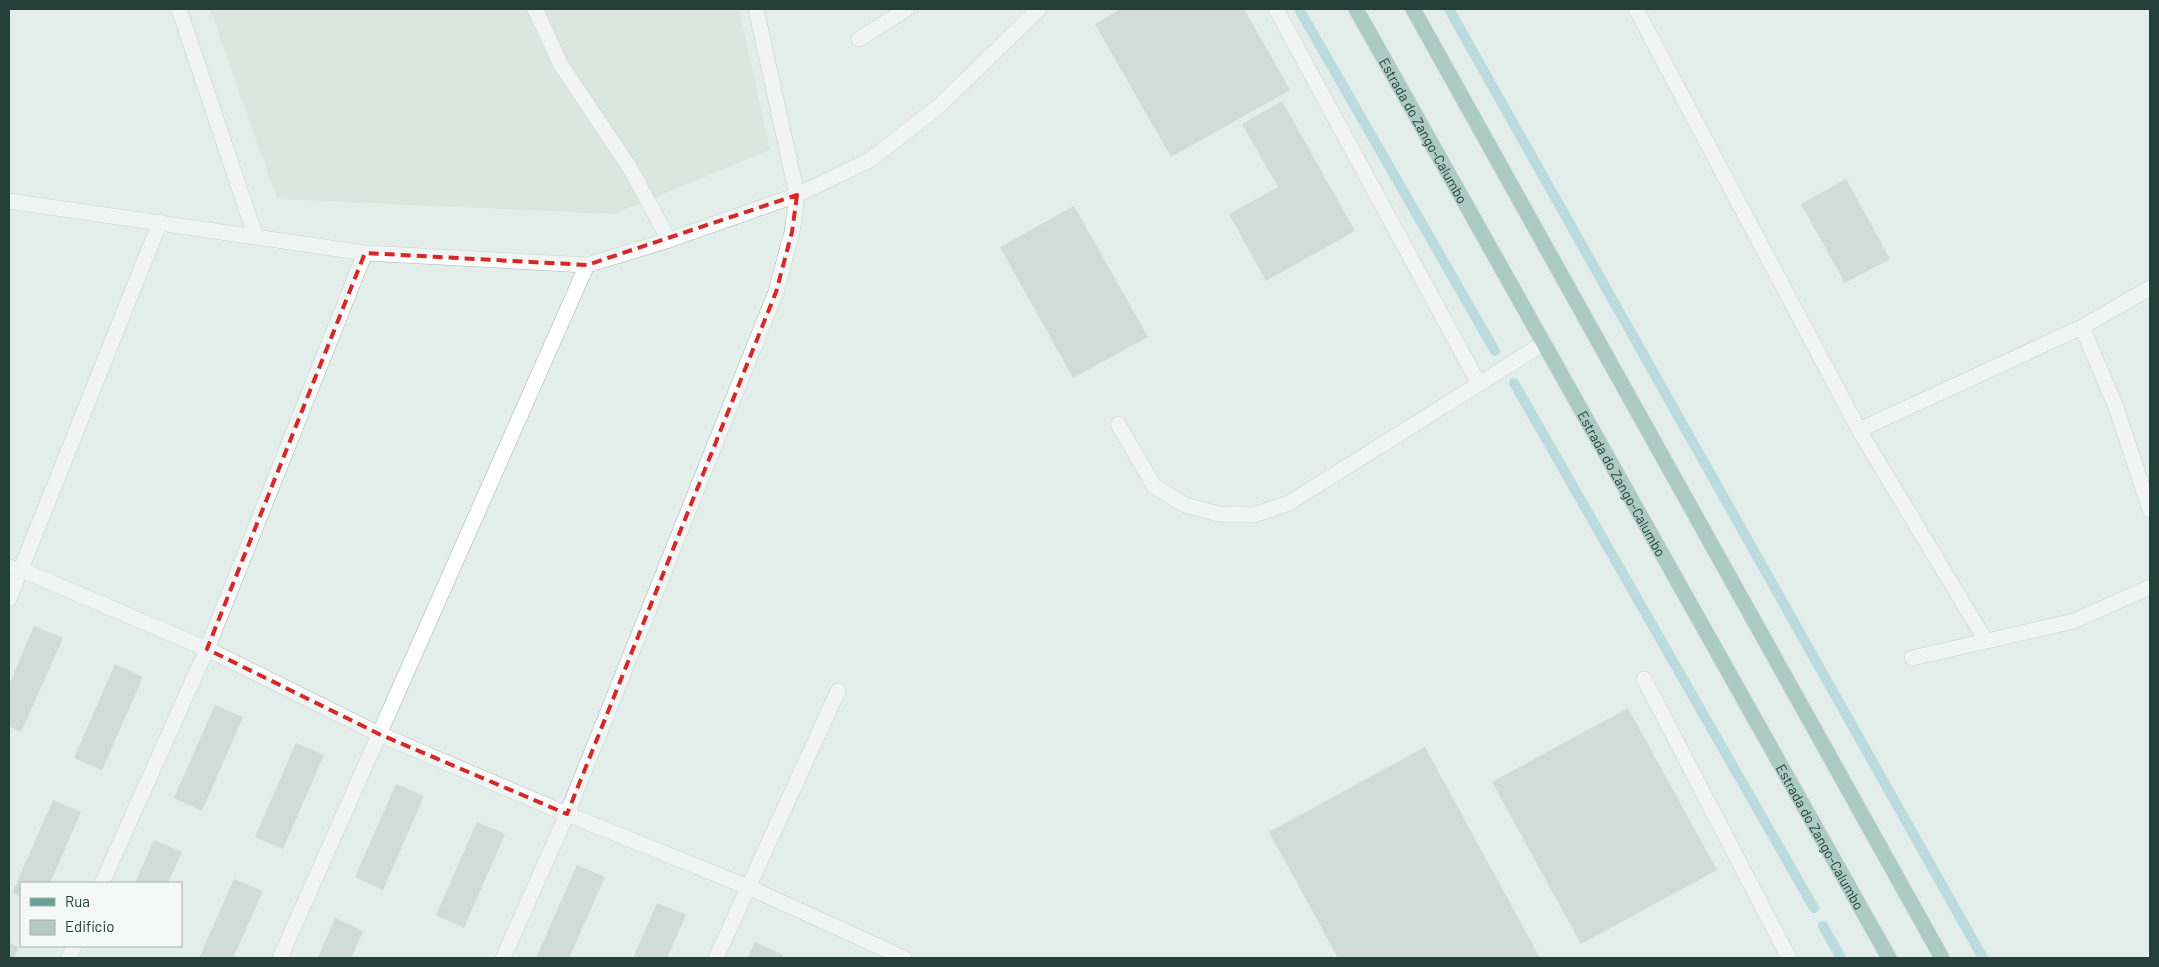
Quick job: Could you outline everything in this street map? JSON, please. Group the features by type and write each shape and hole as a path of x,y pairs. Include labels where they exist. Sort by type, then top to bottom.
{"main road":[{"name":"Estrada do Zango-Calumbo","path":"1356,9 1888,958"},
{"path":"1413,9 1942,958"}],"street":[{"path":"179,9 255,235"},
{"path":"535,9 561,66 630,168 669,240"},
{"path":"503,958 567,814 776,292 792,232 797,195 756,9"},
{"path":"859,39 908,9"},
{"path":"9,198 366,252 587,265 669,240 797,195 870,160 939,106 1039,9"},
{"path":"1276,9 1479,384"},
{"path":"1636,9 1859,430 1986,641"},
{"path":"9,599 15,569 160,222"},
{"path":"102,882 207,649 366,252"},
{"path":"280,958 587,265"},
{"path":"1859,430 2082,328 2150,288"},
{"path":"2082,328 2116,406 2150,510"},
{"path":"1118,424 1154,486 1185,505 1220,514 1254,515 1289,502 1544,343"},
{"path":"15,569 207,649 379,734 567,814 748,887 904,958"},
{"path":"1912,658 2074,621 2150,587"},
{"path":"1644,678 1789,958"},
{"path":"716,958 838,691"}],"highlighted area":[{"path":"797,195 792,232 776,292 567,814 379,734 207,649 365,253 587,265"}],"shaded area":[{"path":"210,9 739,9 770,150 614,214 277,199"}],"building":[{"path":"1121,9 1244,9 1290,90 1171,157 1095,24"},
{"path":"1282,101 1355,231 1266,281 1229,214 1278,187 1242,124"},
{"path":"1846,179 1890,259 1845,283 1801,204"},
{"path":"1074,206 1148,337 1073,378 1000,247"},
{"path":"34,626 63,638 21,732 9,726 9,685"},
{"path":"115,664 143,677 102,770 74,758"},
{"path":"215,705 243,717 202,811 174,798"},
{"path":"1628,708 1717,870 1581,944 1492,782"},
{"path":"296,743 324,755 283,849 255,837"},
{"path":"1425,747 1540,958 1338,958 1269,832"},
{"path":"396,784 424,796 383,890 355,877"},
{"path":"53,800 81,812 50,882 20,882 20,897 12,893"},
{"path":"477,822 505,834 464,928 436,915"},
{"path":"154,840 182,852 168,882 135,882"},
{"path":"577,865 605,877 569,958 536,958"},
{"path":"234,879 263,891 233,958 199,958"},
{"path":"657,903 686,915 667,958 633,958"},
{"path":"335,918 363,931 351,958 318,958"},
{"path":"755,942 784,955 782,958 748,958"},
{"path":"9,943 19,947 14,958 9,958"}],"waterway":[{"path":"1299,9 1495,351"},
{"path":"1449,9 1983,958"},
{"path":"1514,383 1814,908"},
{"path":"1823,926 1841,958"}]}
